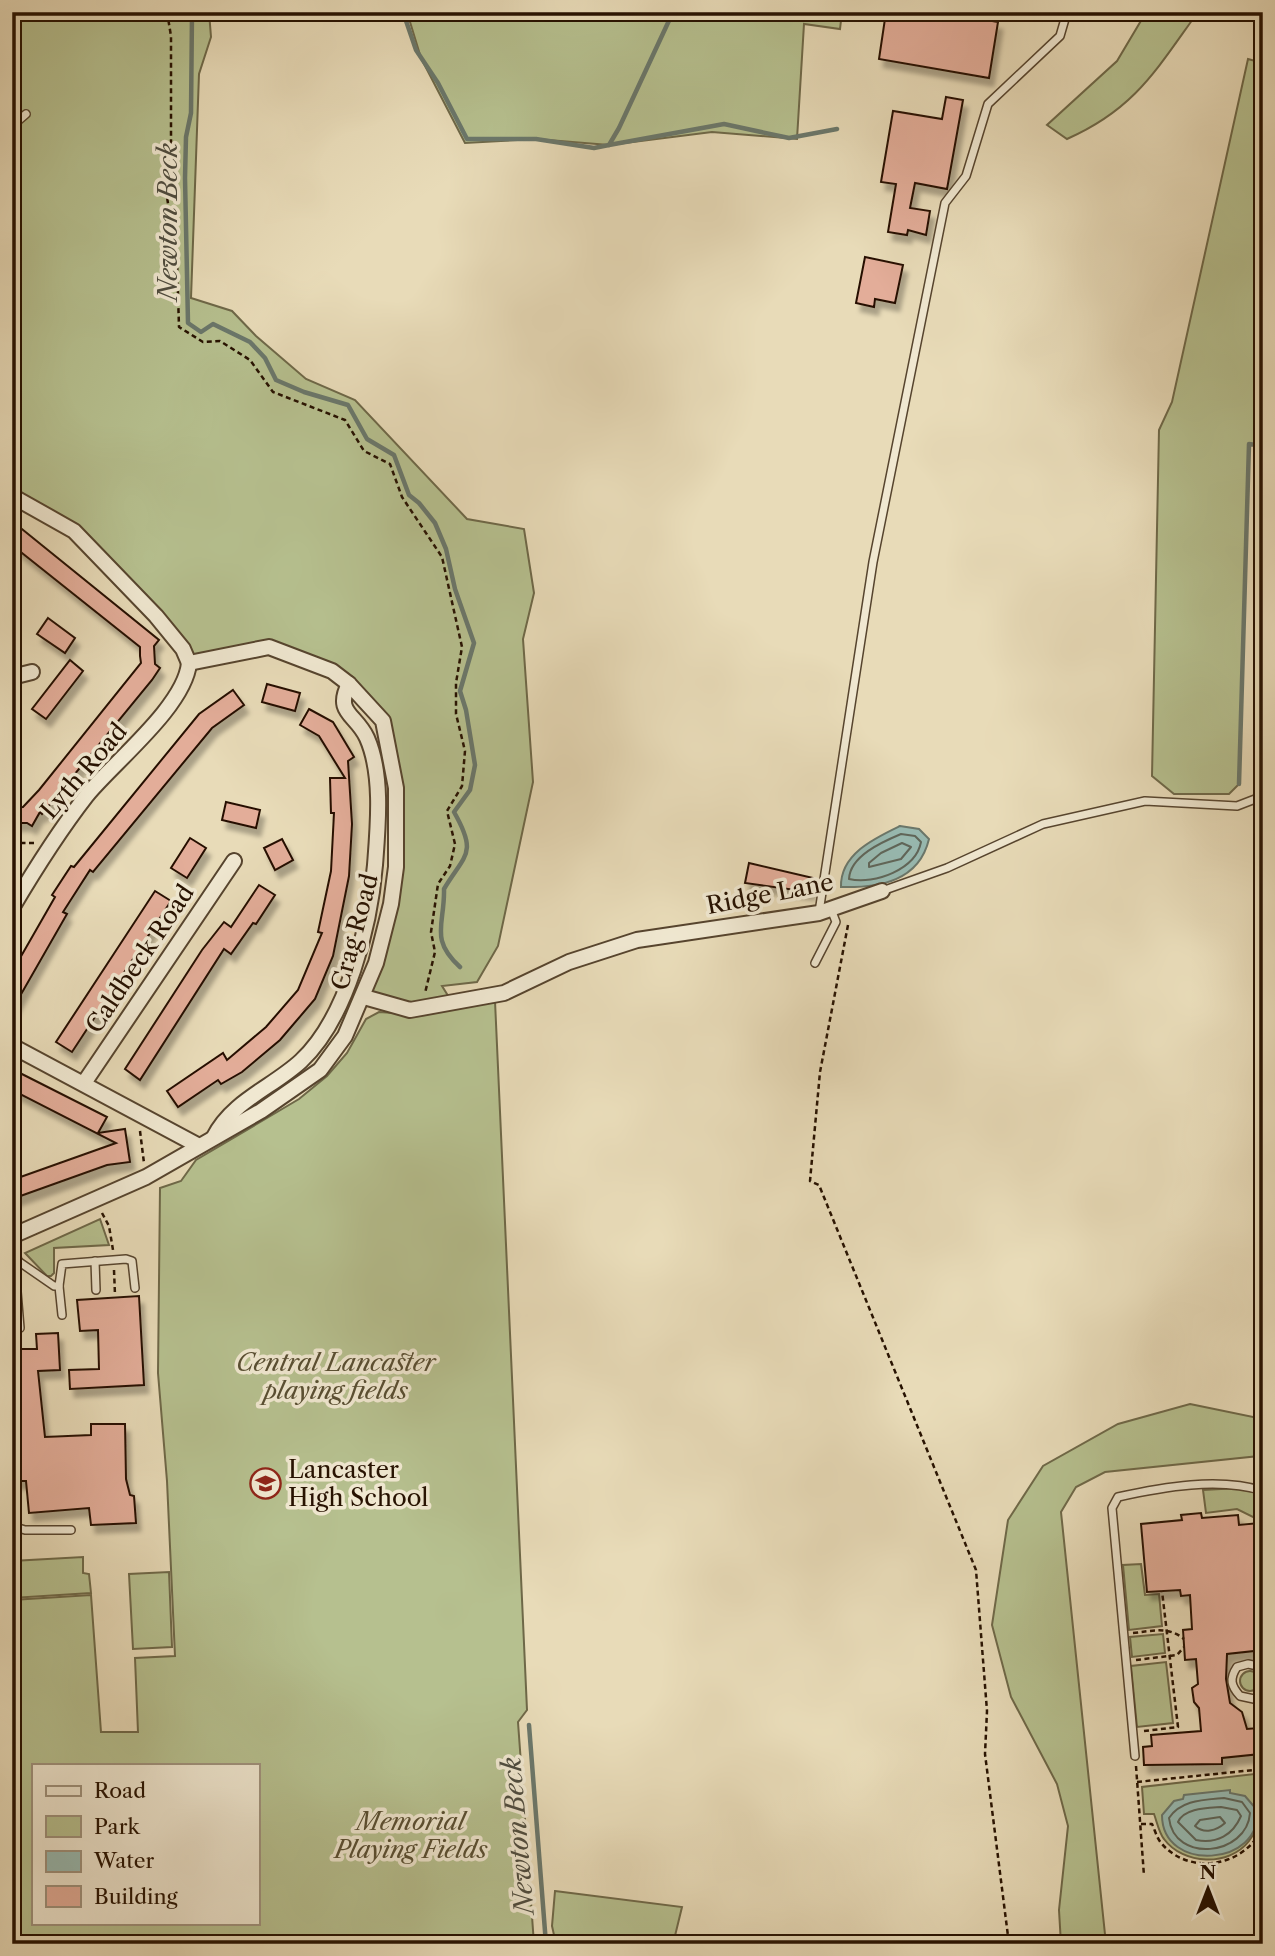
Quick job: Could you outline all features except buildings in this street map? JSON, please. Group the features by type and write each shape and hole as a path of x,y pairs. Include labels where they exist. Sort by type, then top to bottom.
{"street":[{"path":"12,496 74,531 156,616 183,649 188,663"},
{"name":"Crag Road","path":"12,1236 146,1177 261,1111 320,1070 345,1036 364,997 391,904 396,867 396,788 383,721 349,684 332,671 269,646 188,663"},
{"name":"Lyth Road","path":"12,908 48,850 90,792 157,720 184,681 188,663"},
{"path":"12,677 32,673"},
{"name":"Crag Road","path":"214,1137 222,1121 299,1062 318,1043 332,1020 354,967 375,867 376,775 367,738 343,705 342,697 349,684"},
{"name":"Caldbeck Road","path":"84,1083 234,860"},
{"name":"Ridge Lane","path":"364,997 410,1010 504,993 569,962 637,940 831,909 882,891"},
{"path":"12,1046 199,1146"}],"lane":[{"path":"815,963 836,922 831,909 873,562 945,203 966,176 988,104 1060,36 1067,12"},
{"path":"12,126 26,114"},
{"name":"Ridge Lane","path":"882,891 947,869 1043,824 1145,801 1237,806 1263,796"},
{"path":"12,1236 18,1261 14,1281 20,1328"},
{"path":"18,1261 54,1286 59,1286"},
{"path":"95,1261 96,1290"},
{"path":"62,1314 59,1286 62,1264 132,1261 135,1288"},
{"path":"1135,1756 1112,1508 1118,1497 1143,1491 1242,1484 1263,1491"},
{"path":"12,1526 25,1530 71,1530"},
{"path":"1263,1667 1248,1664 1237,1667 1232,1675 1232,1687 1240,1696 1255,1699 1263,1695"}],"path":[{"path":"167,12 171,36 171,169 167,197 177,262 179,327 203,342 220,341 250,360 273,392 345,420 364,451 390,464 402,497 442,557 462,647 456,683 456,714 465,751 462,786 447,811 455,844 450,866 438,884 431,932 435,952 422,1008"},
{"path":"12,844 33,841 48,850"},
{"path":"831,909 848,926 820,1072 810,1181 819,1185 976,1570 987,1712 985,1754 1009,1944"},
{"path":"138,1112 146,1177"},
{"path":"95,1201 109,1226 115,1295"},
{"path":"1132,1732 1178,1727 1161,1591"},
{"path":"1123,1635 1166,1630 1184,1639"},
{"path":"1126,1661 1170,1657 1177,1655 1184,1647"},
{"path":"1135,1756 1144,1877"},
{"path":"1137,1782 1263,1769"},
{"path":"1141,1824 1152,1824 1161,1843 1177,1855 1199,1864 1220,1862 1242,1854 1254,1843 1263,1826"}],"green space":[{"path":"12,12 209,12 211,37 199,74 191,298 232,311 256,336 306,379 355,400 467,519 524,529 534,593 523,639 533,782 498,946 477,982 442,986 452,1002 410,1010 364,997 396,867 383,721 349,684 269,647 189,663 84,542 12,496"},
{"path":"407,12 842,12 840,29 804,24 797,139 712,132 609,145 536,139 465,143 421,58"},
{"path":"1137,12 1198,12 1156,70 1127,101 1110,115 1067,139 1047,125 1117,61 1142,19"},
{"path":"1248,59 1263,63 1263,446 1249,444 1239,784 1229,794 1174,794 1152,776 1159,430 1172,402"},
{"name":"Central Lancaster playing fields","path":"495,1001 527,1710 518,1722 534,1944 12,1944 12,1600 91,1595 101,1732 138,1732 135,1658 175,1656 167,1481 158,1373 160,1188 181,1181 196,1160 299,1099 327,1076 347,1053 366,1019 379,1012 409,1014"},
{"path":"100,1219 109,1245 54,1248 54,1273 51,1276 47,1276 25,1253"},
{"path":"1190,1404 1263,1419 1263,1447 1259,1456 1105,1472 1076,1487 1061,1512 1106,1944 1061,1944 1059,1910 1068,1826 1057,1784 1011,1697 992,1625 1008,1520 1043,1466 1118,1424"},
{"path":"1239,1488 1263,1495 1263,1522 1237,1509 1206,1513 1203,1490"},
{"path":"83,1557 83,1573 89,1574 91,1593 12,1598 12,1561"},
{"path":"1141,1564 1145,1595 1159,1594 1162,1626 1129,1630 1123,1565"},
{"path":"169,1572 172,1647 133,1649 129,1574"},
{"path":"1163,1634 1165,1653 1132,1657 1130,1637"},
{"path":"1166,1662 1173,1723 1137,1727 1131,1666"},
{"path":"1246,1671 1254,1671 1260,1681 1254,1691 1246,1691 1240,1685 1240,1677"},
{"path":"1263,1773 1262,1809 1258,1826 1249,1841 1230,1855 1206,1860 1182,1854 1164,1839 1154,1814 1144,1814 1142,1787"},
{"path":"555,1891 682,1907 673,1944 556,1944 552,1926"}],"water":[{"path":"900,826 919,829 929,839 917,864 907,873 883,883 841,887 842,875 853,856 870,842"},
{"path":"1230,1790 1230,1793 1245,1796 1257,1810 1255,1829 1245,1843 1230,1852 1212,1856 1194,1854 1178,1847 1166,1834 1162,1815 1174,1801 1183,1799 1184,1795"}],"waterway":[{"name":"Newton Beck","path":"192,12 191,113 186,137 185,178 188,323 201,332 213,324 250,342 265,358 276,380 304,392 348,405 367,439 394,455 409,495 435,523 446,549 455,589 474,643 460,691 466,710 475,765 470,790 454,812 466,837 467,846 463,860 444,889 441,931 445,948 460,967"},
{"path":"403,12 416,50 438,83 467,139 536,139 594,148 609,145 619,128 673,12"},
{"path":"609,145 724,124 789,138 837,129"},
{"path":"1239,784 1249,444 1263,446"},
{"name":"Newton Beck","path":"529,1725 546,1944"}],"place":[{"name":"Lancaster High School","path":"265,1484"}],"park label":[{"name":"Memorial Playing Fields","path":"411,1836"}]}
